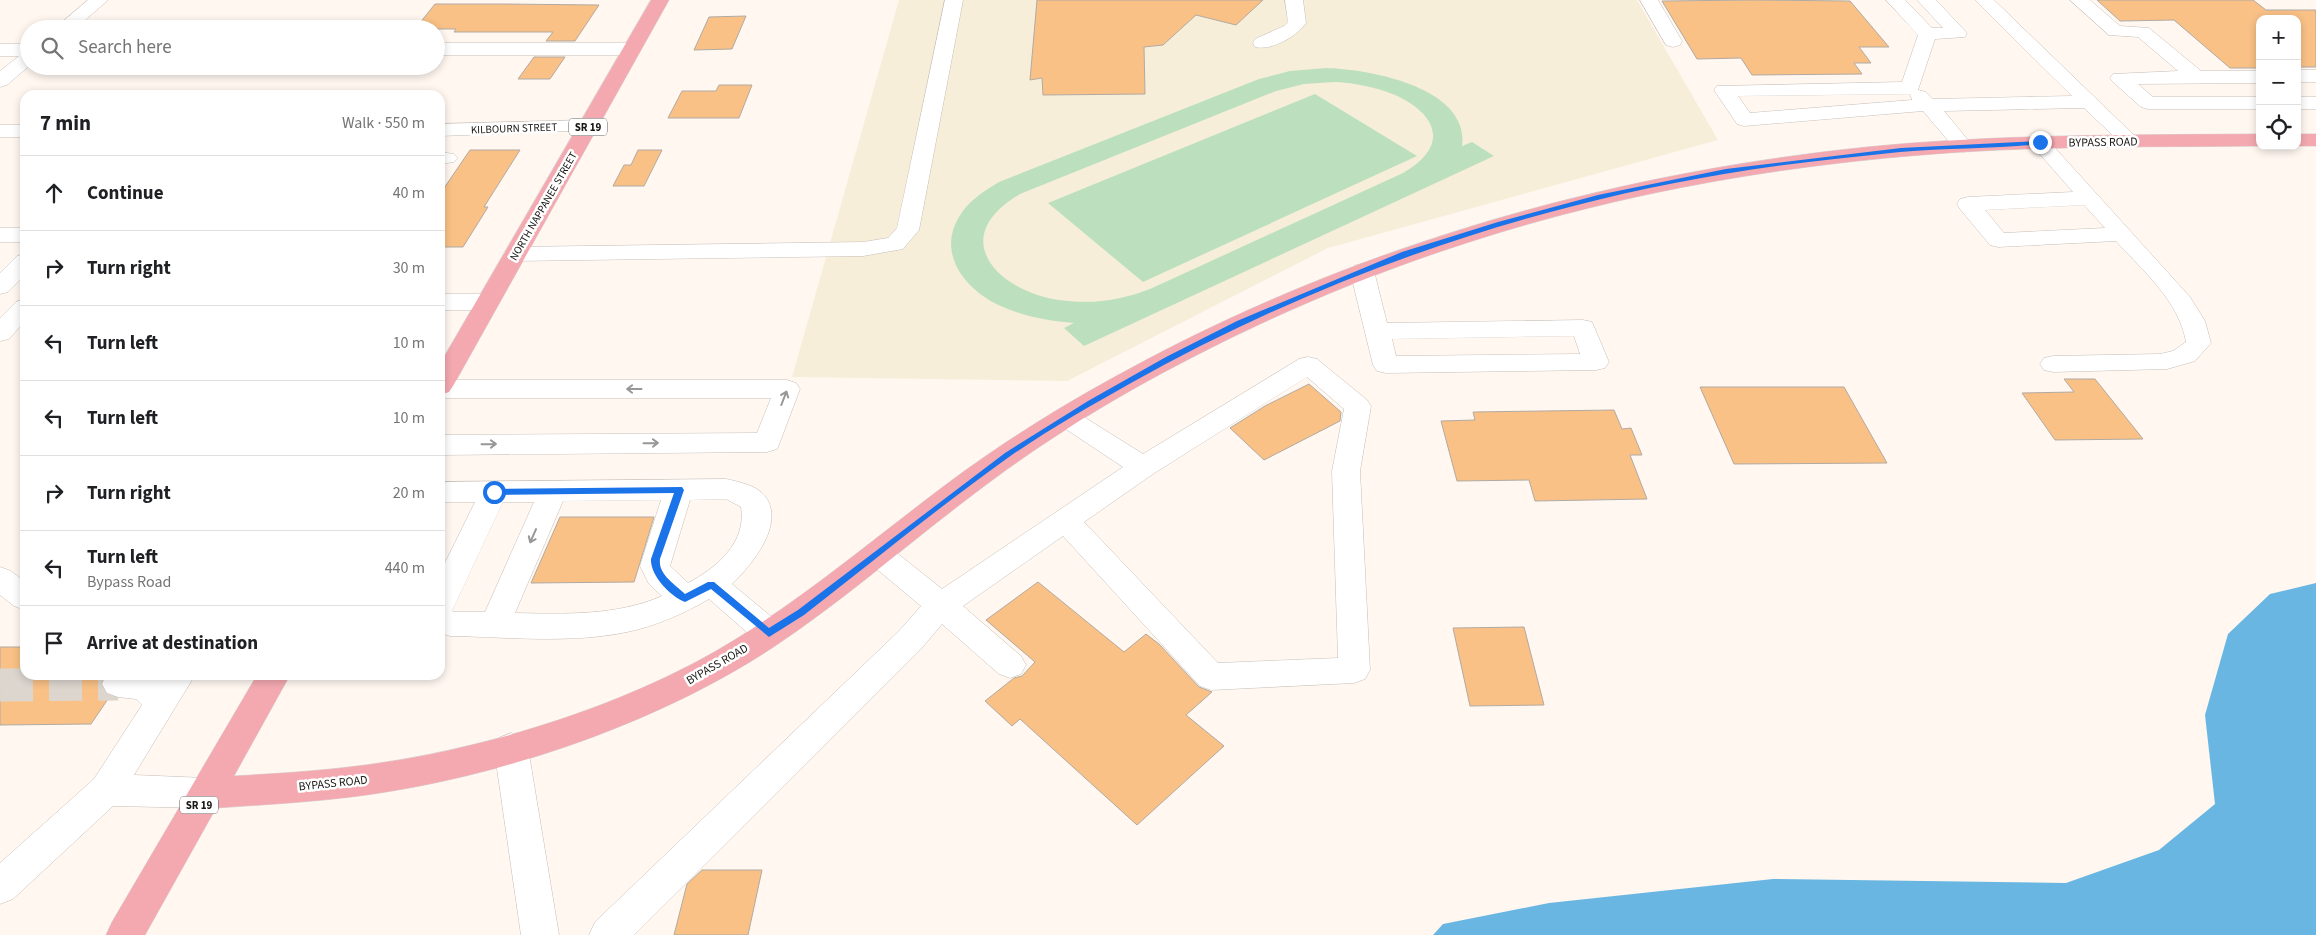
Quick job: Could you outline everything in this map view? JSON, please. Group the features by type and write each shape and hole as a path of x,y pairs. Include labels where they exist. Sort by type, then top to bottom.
{"main road":[{"name":"NORTH NAPPANEE STREET","path":"445,378 660,0"},
{"name":"BYPASS ROAD","path":"206,792 299,787 393,776 474,759 575,728 659,696 726,660 801,612 877,552 1007,455 1168,359 1240,323 1362,271 1405,254 1500,223 1601,196 1663,183 1779,164 1963,146 2040,142 2256,140"},
{"path":"2301,140 2316,140"},
{"name":"SR 19","path":"125,935 271,680"}],"street":[{"path":"74,20 99,0"},
{"path":"515,254 863,249 895,244 908,230 954,0"},
{"path":"1262,43 1290,30 1297,23 1294,0"},
{"path":"1649,0 1674,41"},
{"path":"1895,0 1927,34 1958,33 1926,0"},
{"path":"1984,0 2130,141"},
{"path":"2079,0 2115,31 2143,32 2196,77"},
{"path":"1910,88 1927,34"},
{"path":"445,49 631,49"},
{"path":"0,50 20,50"},
{"path":"0,81 20,64"},
{"path":"2301,76 2316,76"},
{"path":"2256,77 2120,78 2148,103 2256,103"},
{"path":"1963,146 1928,105 1910,88 1724,90 1744,120 1928,105 2089,102"},
{"path":"2301,103 2316,103"},
{"name":"KILBOURN STREET","path":"445,130 588,126"},
{"path":"0,131 20,131"},
{"path":"2040,142 2186,306 2198,333 2199,343 2190,354 2178,359 2160,362 2053,364"},
{"path":"2091,198 1968,204 1998,240 2123,234"},
{"path":"0,235 20,235"},
{"path":"0,287 20,267"},
{"path":"1362,271 1386,364 1596,362 1582,328 1379,331"},
{"path":"445,302 488,302"},
{"path":"0,305 20,306"},
{"path":"0,333 20,311"},
{"path":"608,935 910,640 941,605 1065,520 1143,467 1308,365 1358,406 1346,471 1354,670 1211,677 1065,520"},
{"path":"445,387 787,390 767,442 445,445"},
{"path":"1067,418 1143,467"},
{"path":"445,492 726,489 738,492 754,502 757,512 754,531 748,548 737,563 711,584 666,608 628,620 586,624 450,624 445,622"},
{"path":"680,490 655,566 660,576 685,598"},
{"path":"495,624 553,491"},
{"path":"445,594 494,492"},
{"path":"877,552 1010,665"},
{"path":"0,579 20,594"},
{"path":"711,584 769,633"},
{"path":"0,887 106,790 176,680"},
{"path":"118,684 144,686 161,703"},
{"path":"511,748 540,935"},
{"path":"106,790 206,792"}],"shaded area":[{"path":"899,0 1637,0 1718,140 1328,248 1067,381 792,377"}],"green space":[{"path":"1326,68 1344,69 1366,72 1413,85 1434,96 1450,109 1460,126 1462,146 1472,142 1494,156 1084,346 1064,328 1074,323 1038,318 1003,307 978,292 959,271 953,258 951,245 953,231 959,217 972,201 999,182 1259,79 1290,71","holes":["1343,83 1388,92 1410,103 1421,112 1429,122 1433,132 1432,142 1427,153 1418,163 1403,173 1150,289 1130,296 1079,302 1044,297 1022,289 1004,277 990,263 984,247 985,229 997,212 1020,194 1276,91 1304,84"]},
{"path":"1315,94 1417,156 1143,282 1048,203"}],"water":[{"path":"2316,583 2316,935 1433,935 1443,924 1549,903 1773,879 2066,883 2159,850 2215,804 2205,715 2228,634 2270,594"}],"building":[{"path":"1037,0 1263,0 1236,25 1196,15 1163,45 1144,47 1145,94 1043,95 1042,78 1030,80"},
{"path":"2097,0 2253,0 2266,10 2316,10 2316,67 2301,67 2301,15 2256,15 2256,68 2230,68 2174,20 2120,21"},
{"path":"1662,1 1850,1 1889,47 1859,47 1871,63 1854,63 1862,74 1752,75 1741,58 1697,59"},
{"path":"435,4 599,5 575,41 546,41 553,32 454,32 456,29 445,29 445,20 422,20"},
{"path":"746,16 732,49 694,50 709,17"},
{"path":"534,57 565,57 550,79 518,79"},
{"path":"719,85 752,85 739,118 668,118 682,91 716,91"},
{"path":"470,150 520,150 484,207 488,207 463,247 445,247 445,187"},
{"path":"638,150 662,150 644,186 613,186 624,165 631,165"},
{"path":"2064,379 2095,379 2143,439 2055,440 2022,393 2074,392"},
{"path":"1309,384 1341,412 1340,421 1264,460 1230,428 1265,406"},
{"path":"1700,387 1844,387 1887,463 1734,464"},
{"path":"1614,410 1622,429 1631,428 1642,455 1630,455 1647,499 1535,501 1529,480 1457,481 1441,421 1475,420 1473,412"},
{"path":"560,517 654,517 634,582 531,583"},
{"path":"1038,582 1124,652 1146,634 1159,644 1199,687 1212,692 1186,715 1224,746 1137,825 1020,719 1012,726 985,701 1014,678 1022,676 1035,662 986,620"},
{"path":"1524,627 1544,705 1470,706 1453,628"},
{"path":"0,647 20,647 20,680 102,680 100,685 105,694 110,696 91,724 0,725"},
{"path":"702,870 762,870 748,935 674,935 687,884"}],"tunnel":[{"path":"0,685 118,684"}],"route":[{"path":"494,492 680,490 656,559 655,566 657,572 685,598 711,584 769,633 801,612 927,514 1007,455 1091,402 1168,359 1240,323 1405,254 1500,223 1601,196 1726,171 1901,150 2040,142"}]}
